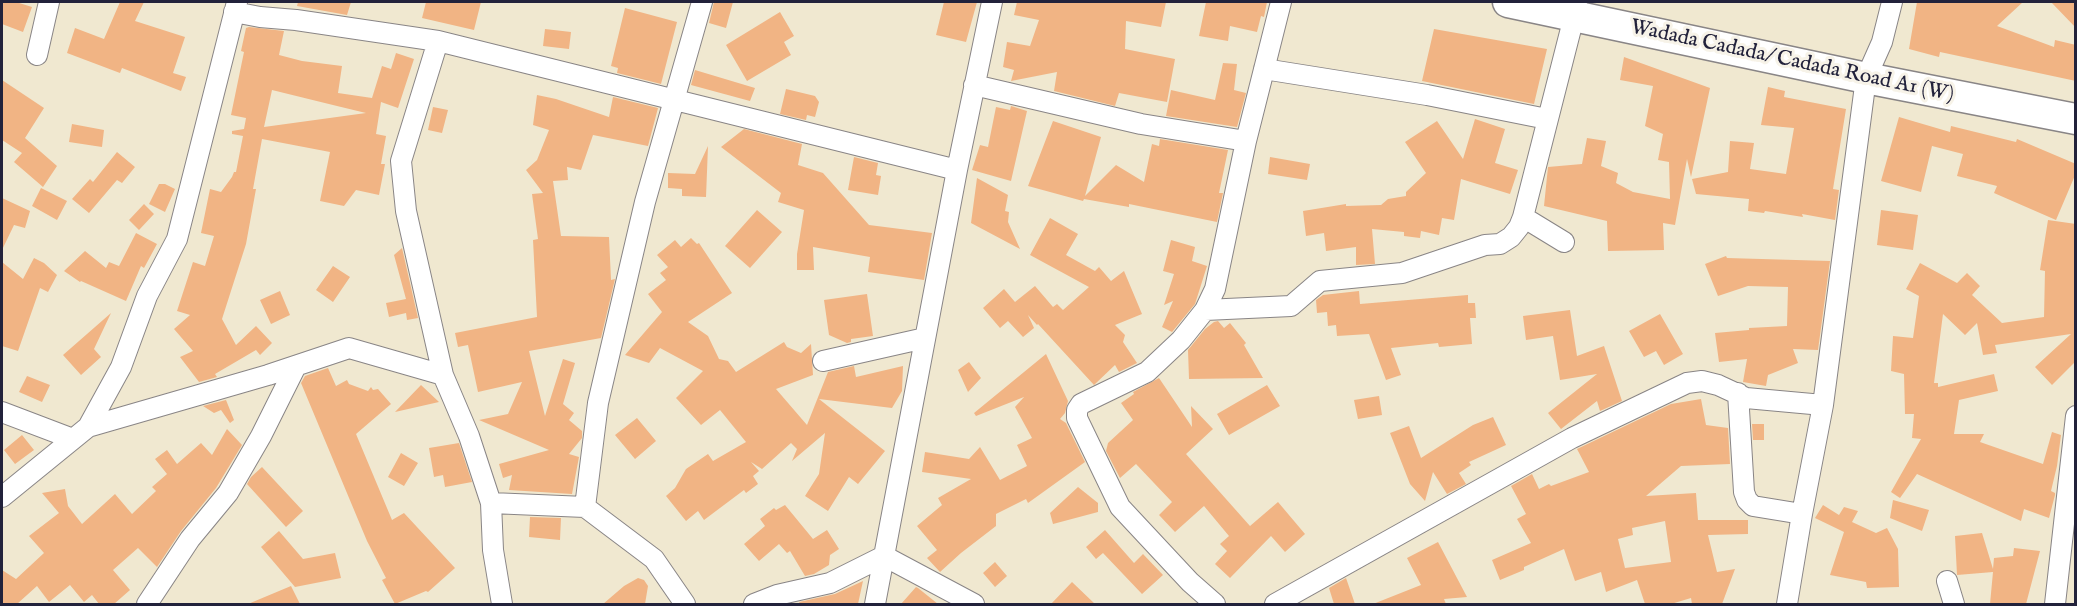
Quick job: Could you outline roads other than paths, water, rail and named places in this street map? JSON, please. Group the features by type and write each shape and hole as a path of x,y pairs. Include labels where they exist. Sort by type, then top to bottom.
{"main road":[{"name":"Wadada Cadada/ Cadada Road A1 (W)","path":"1508,2 1576,9 1866,78 2076,119"}],"street":[{"path":"37,55 49,2"},
{"path":"585,507 598,403 645,202 702,2"},
{"path":"875,604 957,170 992,2"},
{"path":"1215,604 1190,582 1120,507 1077,418 1077,410 1081,404 1147,372 1181,340 1206,310 1215,289 1246,141 1281,2"},
{"path":"1787,604 1823,405 1866,78 1882,42 1892,2"},
{"path":"2,497 80,433 121,367 147,296 177,239 236,7 260,17 296,20 438,41 957,170"},
{"path":"1206,310 1291,306 1320,281 1402,273 1485,245 1500,244 1511,237 1519,228 1523,217 1546,119 1576,9"},
{"path":"438,41 401,161 406,211 443,375 469,436 491,503 493,550 502,604"},
{"path":"1264,69 1427,95 1546,119"},
{"path":"974,86 1141,124 1246,141"},
{"path":"1523,217 1564,242"},
{"path":"823,361 925,338"},
{"path":"2,412 80,433 349,348 443,375"},
{"path":"147,604 190,539 228,493 261,436 296,366"},
{"path":"1275,604 1572,438 1687,383 1702,381 1746,398 1823,405"},
{"path":"1738,393 1744,492 1747,500 1753,506 1802,514"},
{"path":"2055,604 2070,510 2076,416"},
{"path":"491,503 585,507 654,559 685,604"},
{"path":"754,604 777,595 830,583 884,556"},
{"path":"884,556 974,604"},
{"path":"1947,581 1954,604"}]}
